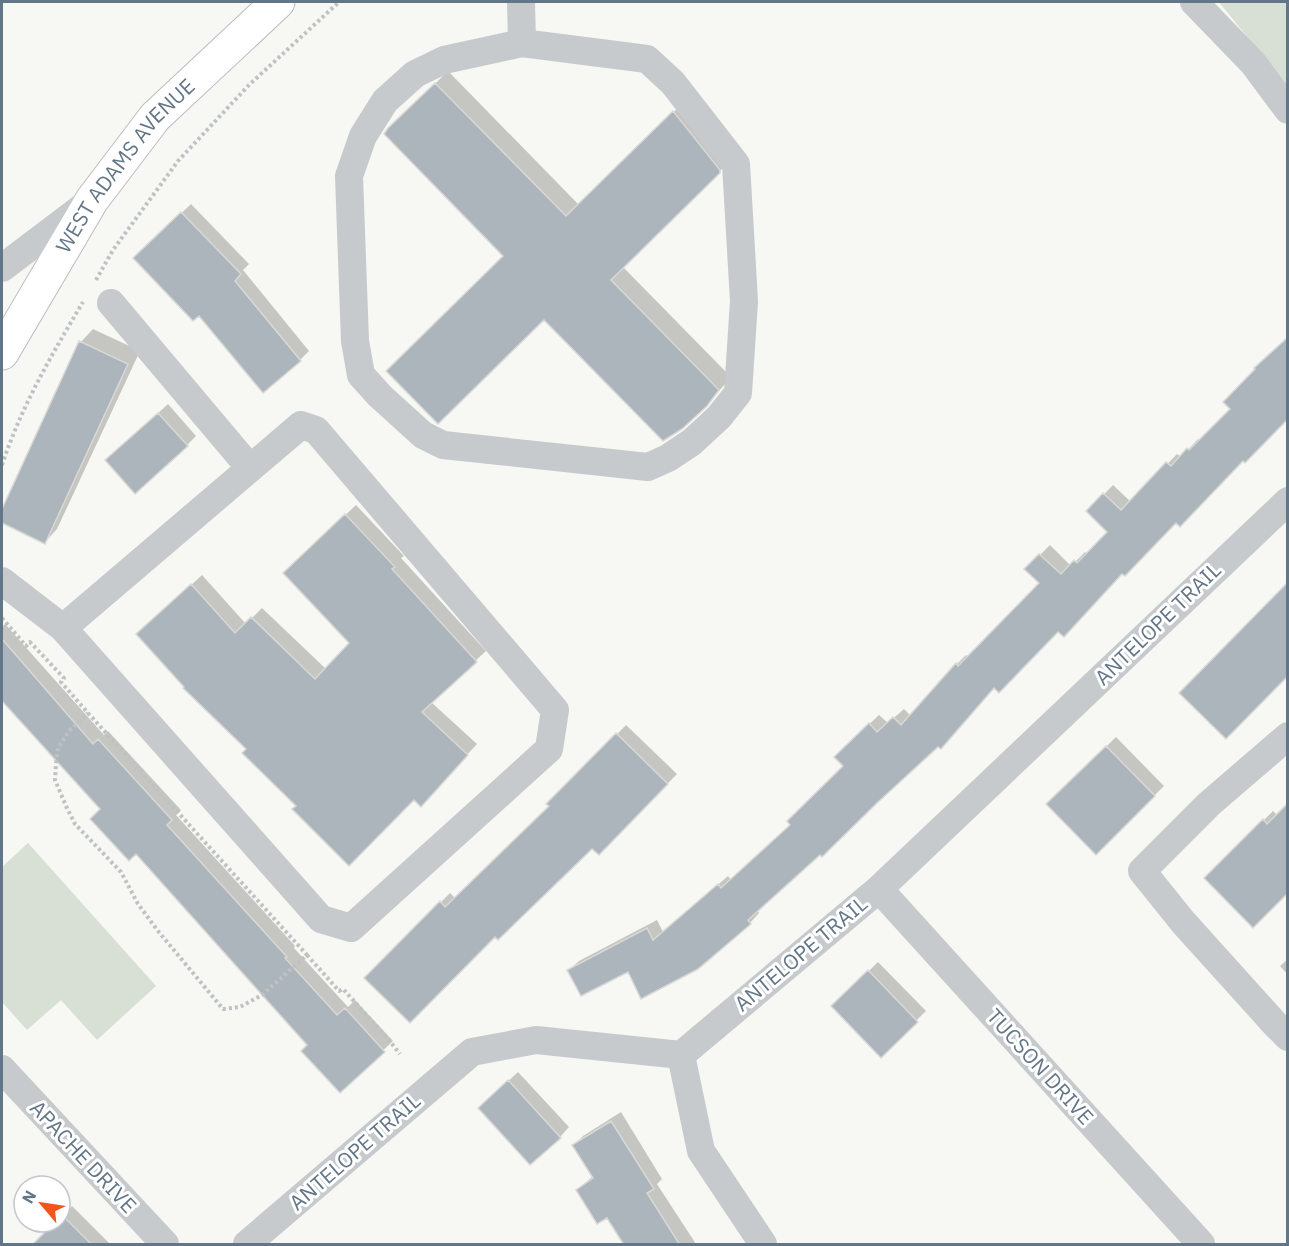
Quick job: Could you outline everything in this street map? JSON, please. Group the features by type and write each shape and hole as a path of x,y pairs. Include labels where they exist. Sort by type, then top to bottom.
{"main road":[{"name":"WEST ADAMS AVENUE","path":"2,353 92,200 155,117 278,2"}],"street":[{"path":"521,2 522,43"},
{"path":"1194,2 1253,63 1287,110"},
{"path":"522,43 647,59 673,82 736,164 744,302 738,393 719,417 692,442 668,458 648,467 443,445 423,435 380,396 362,375 355,341 349,176 363,136 385,101 415,74 444,60 522,43"},
{"path":"2,268 92,200"},
{"path":"95,297 250,468"},
{"path":"2,581 63,628 321,919 351,928 549,748 555,710 316,430 301,425 63,628"},
{"name":"ANTELOPE TRAIL","path":"246,1245 472,1052 536,1040 681,1055 879,889 1287,501"},
{"path":"1287,736 1209,804 1142,871 1183,921 1287,1037"},
{"name":"TUCSON DRIVE","path":"879,889 1202,1245"},
{"path":"681,1055 701,1151 763,1245"},
{"name":"APACHE DRIVE","path":"2,1070 165,1245"}],"path":[{"path":"2,465 44,367 95,297 113,250 178,161 249,85 339,2"},
{"path":"2,618 26,646 30,642 64,678 61,682 88,713 339,992 343,989 400,1054"},
{"path":"88,713 70,730 58,748 55,780 66,806 75,824 120,872 138,904 158,931 223,1009 240,1007 262,995 308,955"}],"shaded area":[{"path":"1219,2 1287,2 1287,86"},
{"path":"28,843 156,986 97,1040 61,1000 27,1030 2,1002 2,867"}],"building":[{"path":"435,83 566,216 673,111 720,170 720,173 611,280 719,390 707,406 682,429 663,441 544,320 438,424 386,371 503,256 384,134"},
{"path":"181,212 241,274 235,281 301,361 263,393 199,316 193,321 133,258"},
{"path":"1287,338 1287,420 1245,463 1243,461 1180,527 1176,523 1125,576 1122,574 1064,637 1058,632 999,693 994,688 941,749 938,747 822,857 820,855 748,920 751,924 698,969 641,999 628,972 581,996 567,970 647,928 653,940 718,884 721,888 790,825 787,821 843,766 834,757 869,723 877,732 893,717 901,725 956,663 958,666 1039,583 1024,569 1039,554 1061,574 1074,560 1077,563 1107,532 1086,511 1103,493 1121,510 1166,462 1171,466 1187,448 1189,450 1230,409 1223,402 1254,368"},
{"path":"79,341 128,364 45,544 2,523 2,509"},
{"path":"158,413 188,446 135,494 105,460"},
{"path":"345,514 395,567 392,569 477,662 422,712 468,755 421,807 414,800 349,866 292,809 296,806 242,753 246,749 183,688 136,634 191,584 235,633 251,617 315,679 349,643 283,573"},
{"path":"1287,583 1287,677 1226,739 1179,693"},
{"path":"2,639 93,744 98,739 172,820 167,825 337,1015 345,1008 385,1052 340,1093 301,1051 307,1045 136,854 129,861 90,819 100,809 2,701"},
{"path":"616,733 668,784 599,855 592,849 498,940 495,937 410,1023 364,978 440,901 445,907 549,806 546,804"},
{"path":"1106,746 1155,796 1096,855 1046,804"},
{"path":"1287,804 1287,894 1253,928 1204,878 1263,819 1267,824"},
{"path":"868,970 918,1022 881,1058 831,1006"},
{"path":"508,1080 561,1138 530,1165 478,1108"},
{"path":"611,1121 654,1189 647,1193 680,1245 624,1245 607,1218 597,1224 576,1190 593,1178 572,1145"},
{"path":"72,1225 92,1245 32,1245 43,1234 72,1234"}]}
